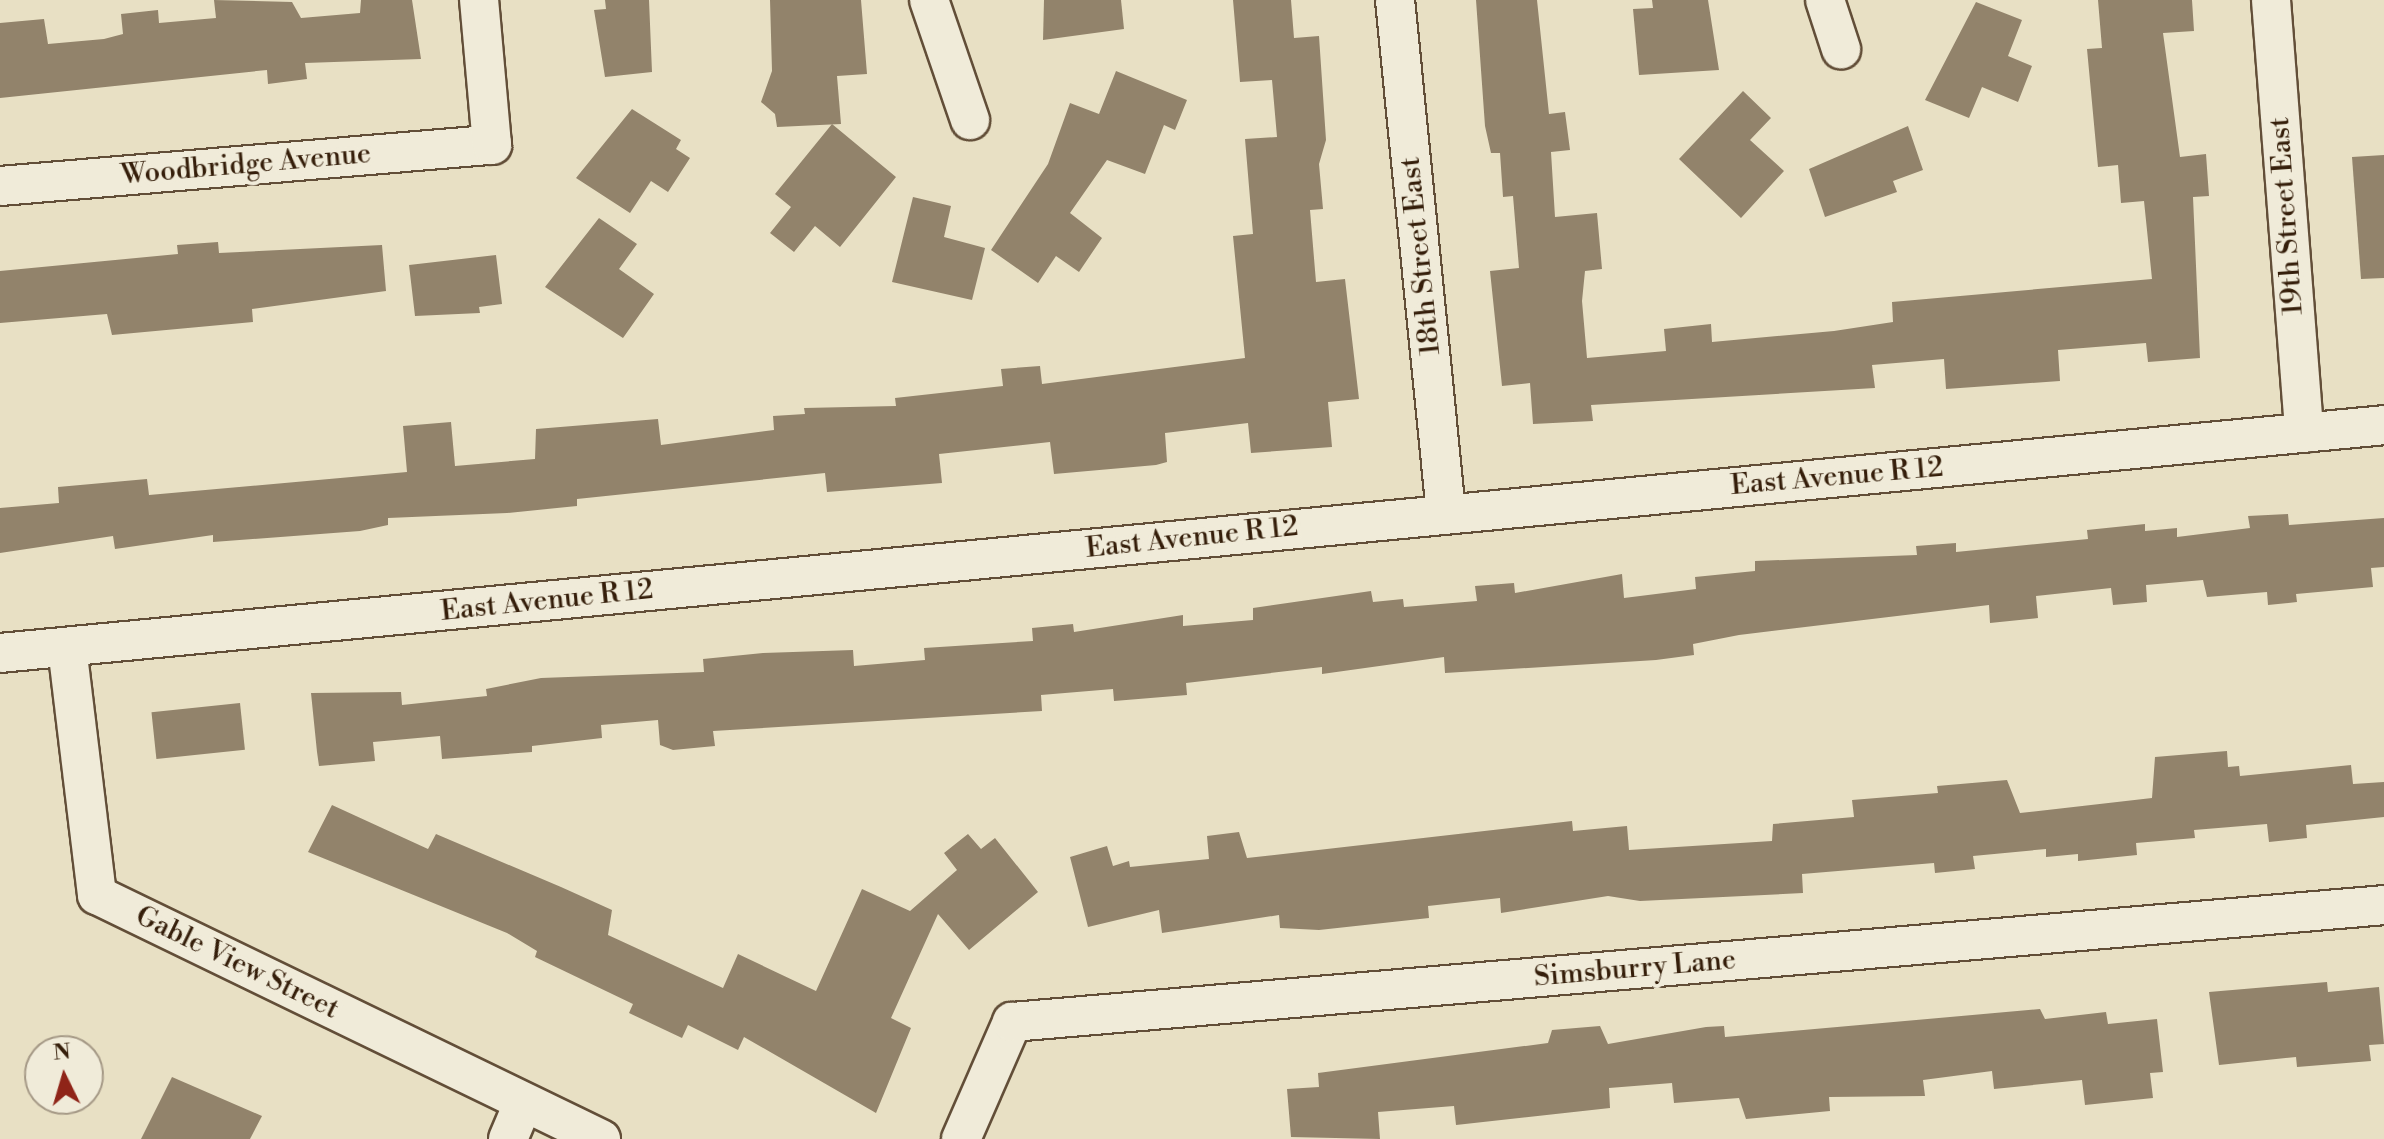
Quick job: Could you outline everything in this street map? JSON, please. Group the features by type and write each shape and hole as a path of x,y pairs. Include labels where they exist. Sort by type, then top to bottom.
{"street":[{"name":"Woodbridge Avenue","path":"0,186 492,145 479,0"},
{"path":"929,0 970,120"},
{"name":"18th Street East","path":"1395,0 1446,513"},
{"path":"1825,0 1841,49"},
{"name":"19th Street East","path":"2271,0 2304,433"},
{"name":"East Avenue R 12","path":"0,653 2384,425"},
{"name":"Gable View Street","path":"67,647 97,895 523,1104 601,1139"},
{"name":"Simsburry Lane","path":"961,1139 1012,1022 2384,905"},
{"path":"508,1139 523,1104"}],"building":[{"path":"214,0 292,2 301,18 360,13 361,0 412,0 421,59 305,63 307,79 268,84 267,70 0,98 0,23 44,19 48,44 104,39 123,34 121,14 158,10 159,23 216,18"},
{"path":"605,0 649,0 652,72 605,77 594,10 606,9"},
{"path":"770,0 861,0 867,74 837,76 841,124 777,127 775,114 761,102 772,71"},
{"path":"1044,0 1121,0 1124,29 1043,40"},
{"path":"1233,0 1291,0 1294,38 1319,36 1326,140 1319,164 1323,209 1310,210 1316,282 1345,279 1359,399 1328,402 1332,447 1251,453 1248,423 1165,433 1167,462 1156,465 1054,474 1050,442 939,454 942,483 827,492 825,473 577,499 577,506 507,513 388,518 388,525 360,531 213,542 213,535 115,549 113,536 0,553 0,508 59,503 58,487 147,479 149,495 407,472 403,426 451,422 455,466 535,459 536,429 658,419 661,445 774,430 773,416 805,414 804,408 896,406 895,398 1003,386 1001,369 1040,366 1042,384 1245,358 1233,236 1253,234 1245,139 1277,137 1272,80 1240,82"},
{"path":"1476,0 1537,0 1549,114 1565,112 1570,150 1551,152 1555,217 1597,213 1602,269 1585,271 1582,301 1587,358 1666,351 1664,329 1711,324 1712,342 1834,331 1893,322 1892,302 2152,279 2144,201 2121,203 2118,165 2098,167 2087,49 2102,48 2098,0 2192,0 2194,31 2163,33 2180,157 2206,154 2209,196 2193,197 2200,358 2148,362 2146,343 2058,350 2060,381 1946,389 1944,359 1872,365 1875,388 1591,405 1593,421 1533,424 1530,383 1502,386 1490,271 1519,268 1513,196 1503,197 1500,153 1491,153 1485,126"},
{"path":"1652,0 1708,0 1719,70 1639,75 1633,9 1653,8"},
{"path":"1976,2 2022,20 2008,56 2032,66 2018,102 1982,87 1969,118 1925,100"},
{"path":"1116,71 1187,100 1175,130 1164,125 1145,174 1107,160 1070,213 1102,238 1079,272 1056,256 1038,283 991,250 1048,164 1070,103 1099,114"},
{"path":"1743,91 1771,118 1750,140 1784,171 1741,218 1679,159"},
{"path":"632,109 681,140 676,149 690,158 668,192 651,181 630,213 576,178"},
{"path":"832,124 896,177 840,247 815,226 794,252 770,233 791,207 775,194"},
{"path":"1908,126 1923,170 1893,181 1897,192 1825,217 1809,169"},
{"path":"2384,155 2384,278 2361,279 2352,157"},
{"path":"913,197 951,206 944,237 985,248 972,300 892,282"},
{"path":"599,218 637,244 619,269 654,294 623,338 545,287"},
{"path":"218,242 219,253 382,245 386,291 252,309 253,322 112,335 107,314 0,323 0,271 178,254 177,245"},
{"path":"496,255 502,304 479,307 480,313 415,316 409,265"},
{"path":"2288,514 2289,525 2384,518 2384,567 2371,568 2373,587 2296,594 2297,602 2268,605 2267,592 2207,597 2203,580 2146,585 2147,602 2113,605 2111,588 2036,596 2038,618 1990,623 1989,605 1739,635 1693,644 1694,655 1656,660 1445,673 1444,657 1322,674 1322,667 1186,683 1187,695 1114,701 1113,689 1041,695 1042,711 713,731 715,746 673,750 660,745 658,720 601,725 602,738 532,746 532,752 442,759 440,736 373,742 375,761 319,766 317,752 311,693 401,692 402,705 487,696 486,689 541,678 704,672 703,659 763,653 853,650 854,666 925,660 924,648 1033,641 1032,628 1073,624 1074,632 1183,615 1183,626 1253,620 1253,608 1371,591 1373,602 1403,599 1404,607 1477,601 1475,586 1514,583 1515,593 1622,574 1624,598 1696,589 1695,577 1755,571 1755,561 1917,555 1916,546 1956,543 1956,552 2088,539 2087,530 2145,524 2145,531 2177,528 2177,537 2250,528 2248,516"},
{"path":"240,703 245,750 156,759 151,712"},
{"path":"2227,751 2228,767 2239,766 2240,776 2351,765 2353,784 2384,782 2384,817 2306,825 2307,838 2269,842 2267,824 2194,830 2195,838 2136,843 2137,855 2078,861 2078,854 2046,857 2046,849 1973,856 1975,869 1935,873 1934,863 1802,874 1803,893 1640,901 1608,896 1501,913 1500,898 1428,906 1429,918 1319,930 1280,928 1279,915 1162,933 1159,910 1088,927 1070,857 1107,846 1113,866 1129,861 1130,867 1209,859 1207,836 1239,832 1247,858 1572,821 1573,831 1627,826 1629,850 1772,841 1773,824 1854,817 1852,800 1938,793 1937,786 2007,780 2020,813 2152,798 2155,757"},
{"path":"332,805 428,849 436,834 612,910 608,935 723,988 738,954 816,991 862,889 910,911 957,870 944,853 968,834 981,849 995,838 1038,892 969,950 938,914 891,1018 911,1028 876,1113 744,1037 738,1050 688,1025 682,1038 629,1013 633,1004 535,957 537,951 507,933 308,852"},
{"path":"2327,982 2328,992 2379,987 2384,1044 2369,1045 2371,1061 2297,1067 2296,1057 2219,1065 2209,992"},
{"path":"2040,1009 2045,1019 2106,1012 2108,1024 2157,1019 2163,1072 2150,1073 2153,1098 2085,1105 2082,1080 1994,1089 1992,1071 1923,1080 1925,1096 1829,1097 1830,1111 1746,1119 1739,1098 1674,1103 1672,1083 1609,1088 1610,1108 1456,1125 1454,1106 1378,1112 1380,1139 1291,1137 1287,1089 1319,1087 1318,1073 1548,1043 1552,1030 1600,1026 1608,1044 1706,1027 1724,1026 1725,1037"},
{"path":"172,1077 262,1116 250,1139 141,1139"}]}
